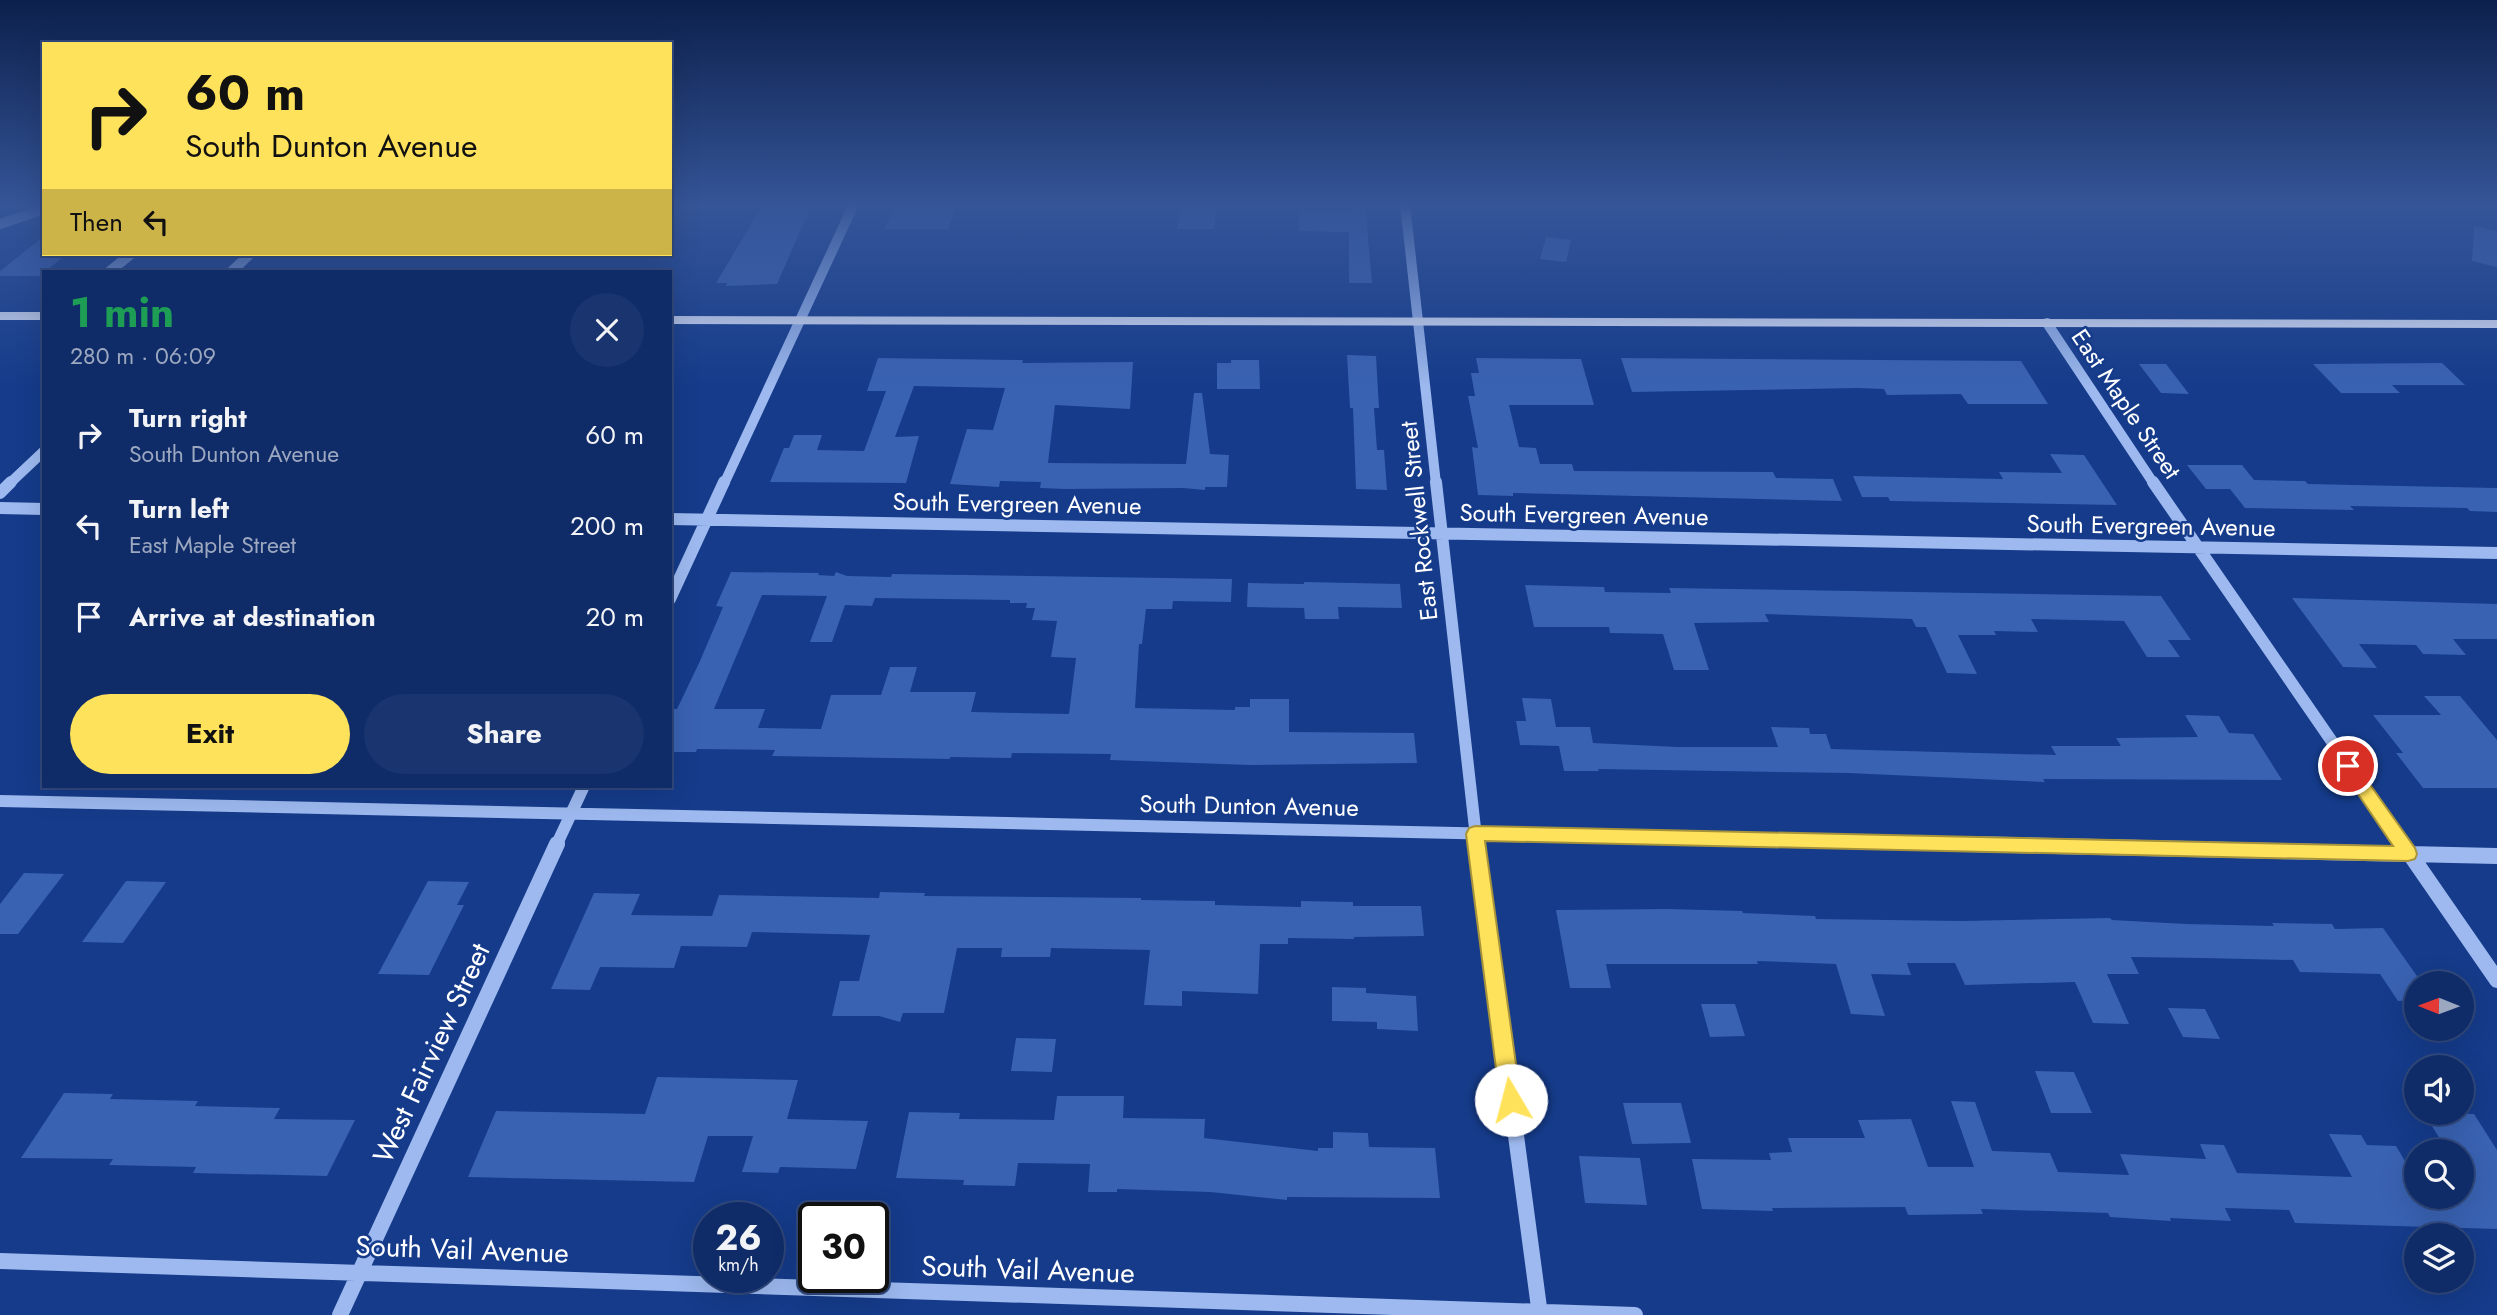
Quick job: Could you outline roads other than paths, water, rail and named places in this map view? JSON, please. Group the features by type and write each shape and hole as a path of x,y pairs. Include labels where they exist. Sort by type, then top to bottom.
{"main road":[{"path":"0,316 42,316"},
{"path":"672,320 2497,324"}],"street":[{"path":"672,595 825,265"},
{"name":"East Rockwell Street","path":"1412,265 1475,834 1540,1314"},
{"name":"East Maple Street","path":"2047,323 2197,548 2408,854"},
{"path":"0,493 42,453"},
{"path":"0,508 42,509"},
{"name":"South Evergreen Avenue","path":"672,519 2497,553"},
{"name":"West Fairview Street","path":"340,1315 582,788"},
{"name":"South Dunton Avenue","path":"0,801 2497,856"},
{"path":"2408,854 2497,980"},
{"name":"South Vail Avenue","path":"0,1261 360,1271 1540,1314 1635,1315"}]}
